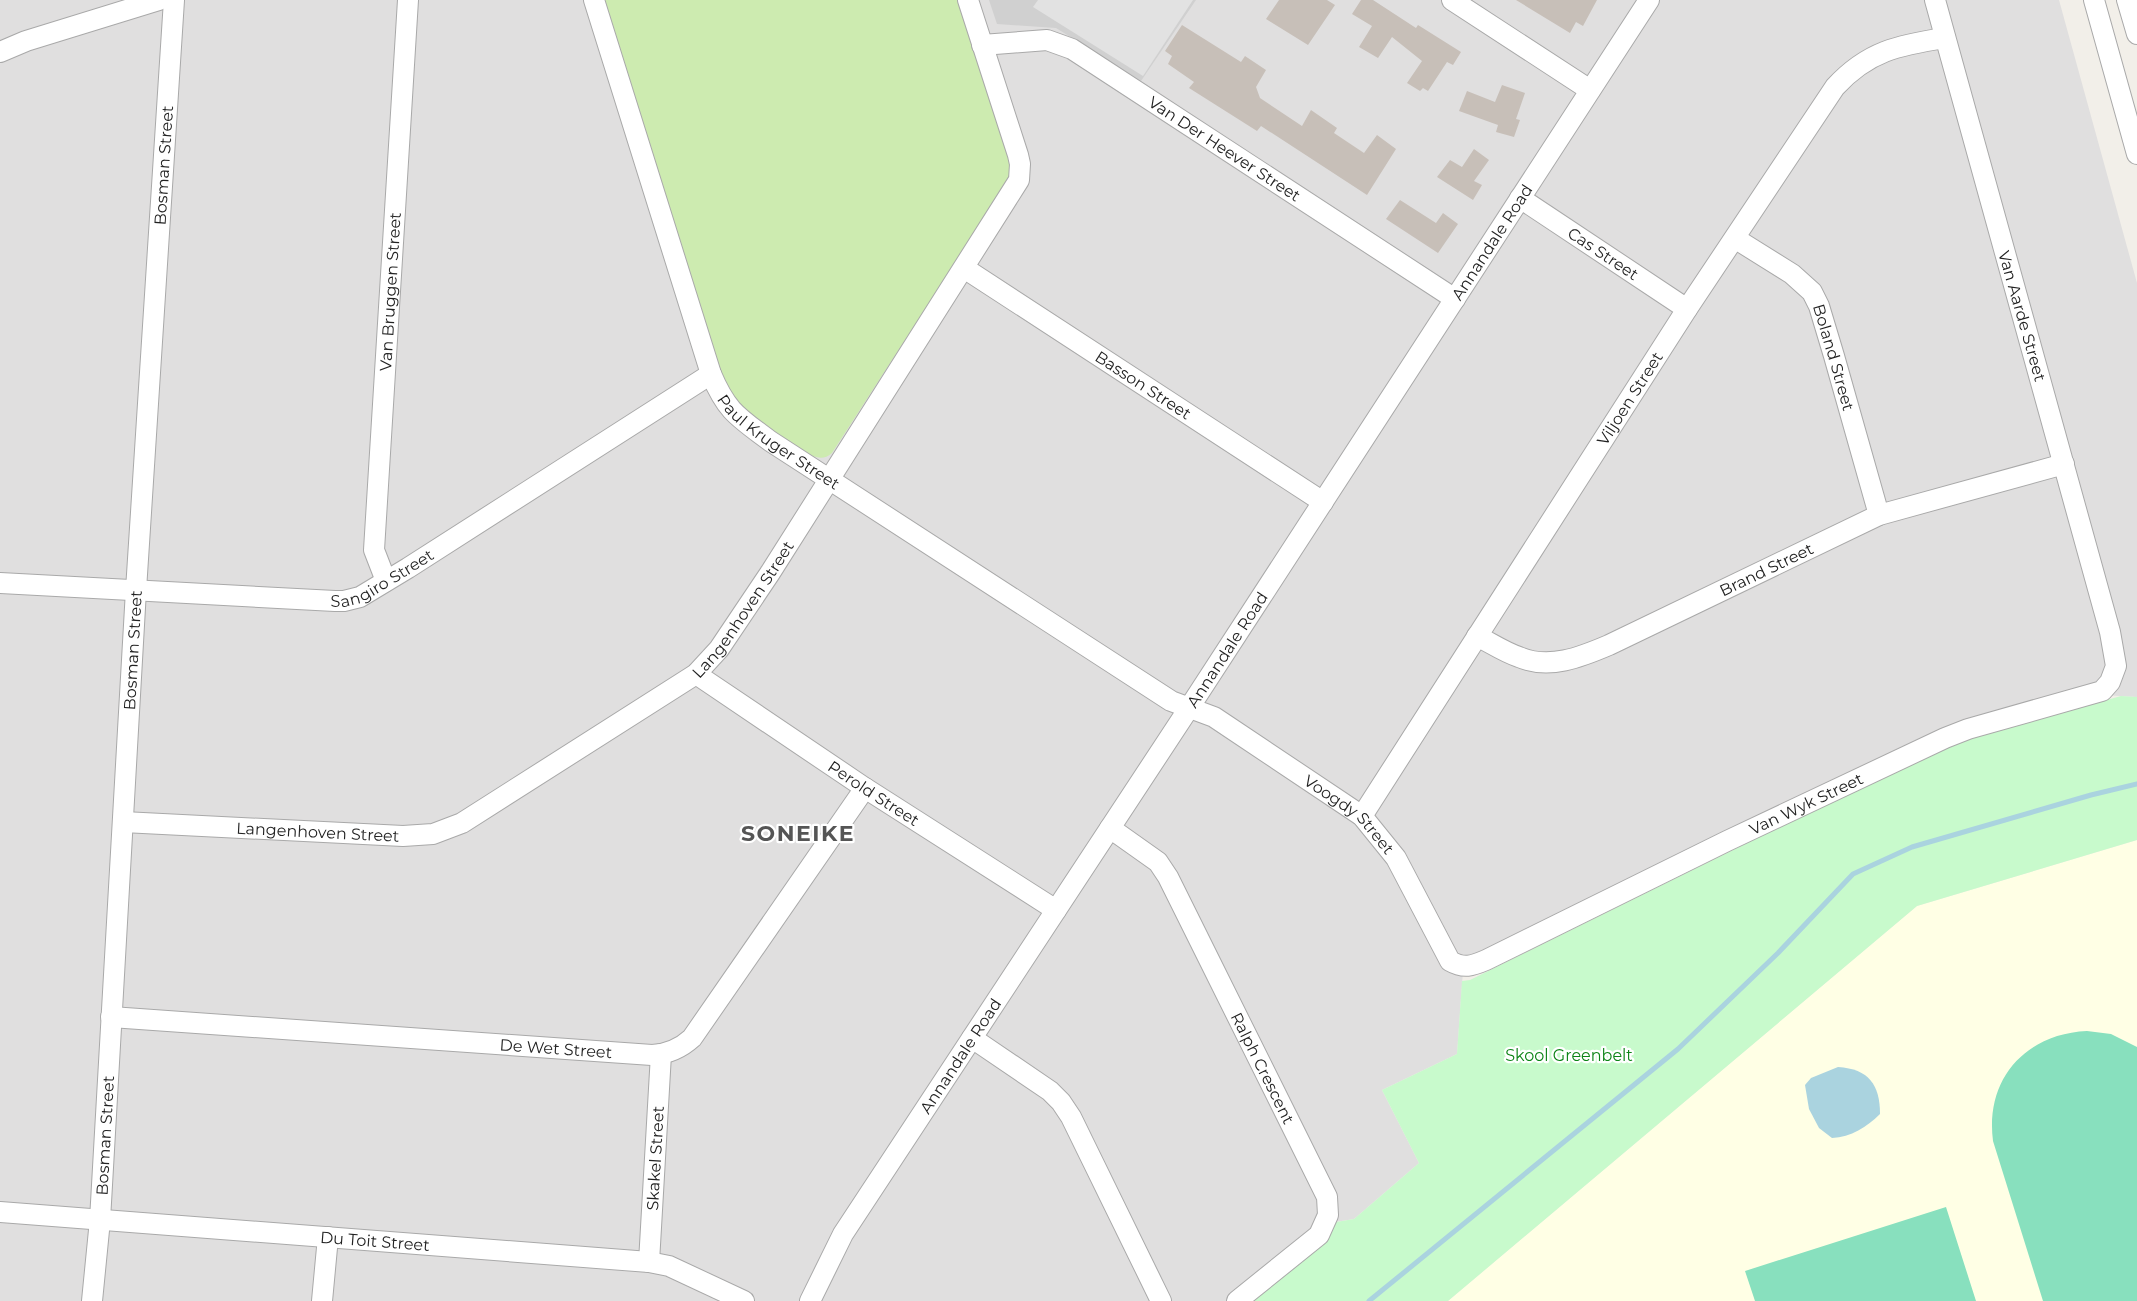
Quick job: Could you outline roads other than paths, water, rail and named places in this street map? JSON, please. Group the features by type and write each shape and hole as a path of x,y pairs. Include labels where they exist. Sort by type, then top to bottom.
{"street":[{"path":"0,52 26,41 159,0"},
{"name":"Bosman Street","path":"92,1301 100,1220 136,590 174,0"},
{"name":"Van Bruggen Street","path":"386,581 374,550 408,0"},
{"name":"Paul Kruger Street","path":"594,0 711,374 724,401 739,417 770,441 1171,701 1189,708"},
{"name":"Langenhoven Street","path":"123,822 418,836 433,834 462,823 696,674 729,634 1016,187 1020,173 1018,155 968,0"},
{"path":"1452,0 1590,90"},
{"name":"Annandale Road","path":"810,1301 843,1234 1189,708 1649,0"},
{"name":"Van Aarde Street","path":"1935,0 2110,632"},
{"path":"2094,0 2137,154"},
{"path":"2127,0 2137,34"},
{"name":"Viljoen Street","path":"1362,816 1687,309 1736,239 1835,87 1850,71 1864,61 1886,51 1945,38"},
{"name":"Van Der Heever Street","path":"982,45 1035,39 1047,40 1072,49 1455,299"},
{"name":"Cas Street","path":"1520,198 1687,309"},
{"name":"Boland Street","path":"1736,239 1792,274 1812,292 1819,306 1834,356 1878,515"},
{"name":"Basson Street","path":"964,268 1323,502"},
{"name":"Sangiro Street","path":"0,583 344,601 360,597 711,374"},
{"name":"Brand Street","path":"1477,636 1520,658 1537,662 1578,658 1878,515 2064,464"},
{"name":"Van Wyk Street","path":"1461,967 1486,960 1727,841 1945,738 1968,729 2102,691 2110,682 2116,666 2110,632"},
{"name":"Perold Street","path":"696,674 865,788 1056,910"},
{"name":"Voogdy Street","path":"1189,708 1214,717 1362,816 1396,858 1450,961 1461,967"},
{"name":"De Wet Street","path":"111,1017 661,1054 678,1049 692,1038 865,788"},
{"name":"Ralph Crescent","path":"1110,828 1158,862 1168,877 1327,1197 1328,1215 1319,1235 1237,1301"},
{"path":"972,1038 1050,1091 1061,1102 1071,1117 1161,1301"},
{"name":"Skakel Street","path":"649,1262 661,1054"},
{"name":"Du Toit Street","path":"0,1212 649,1262 669,1266 744,1301"},
{"path":"322,1301 328,1237"}],"water":[{"path":"1838,1067 1858,1071 1871,1080 1878,1095 1880,1114 1870,1123 1846,1136 1832,1138 1819,1128 1809,1109 1805,1085 1811,1078"}],"waterway":[{"path":"1369,1301 1678,1049 1778,953 1853,874 1912,847 2091,795 2137,784"}],"district":[{"name":"SONEIKE","path":"798,833"}],"park label":[{"name":"Skool Greenbelt","path":"1569,1055"}]}
